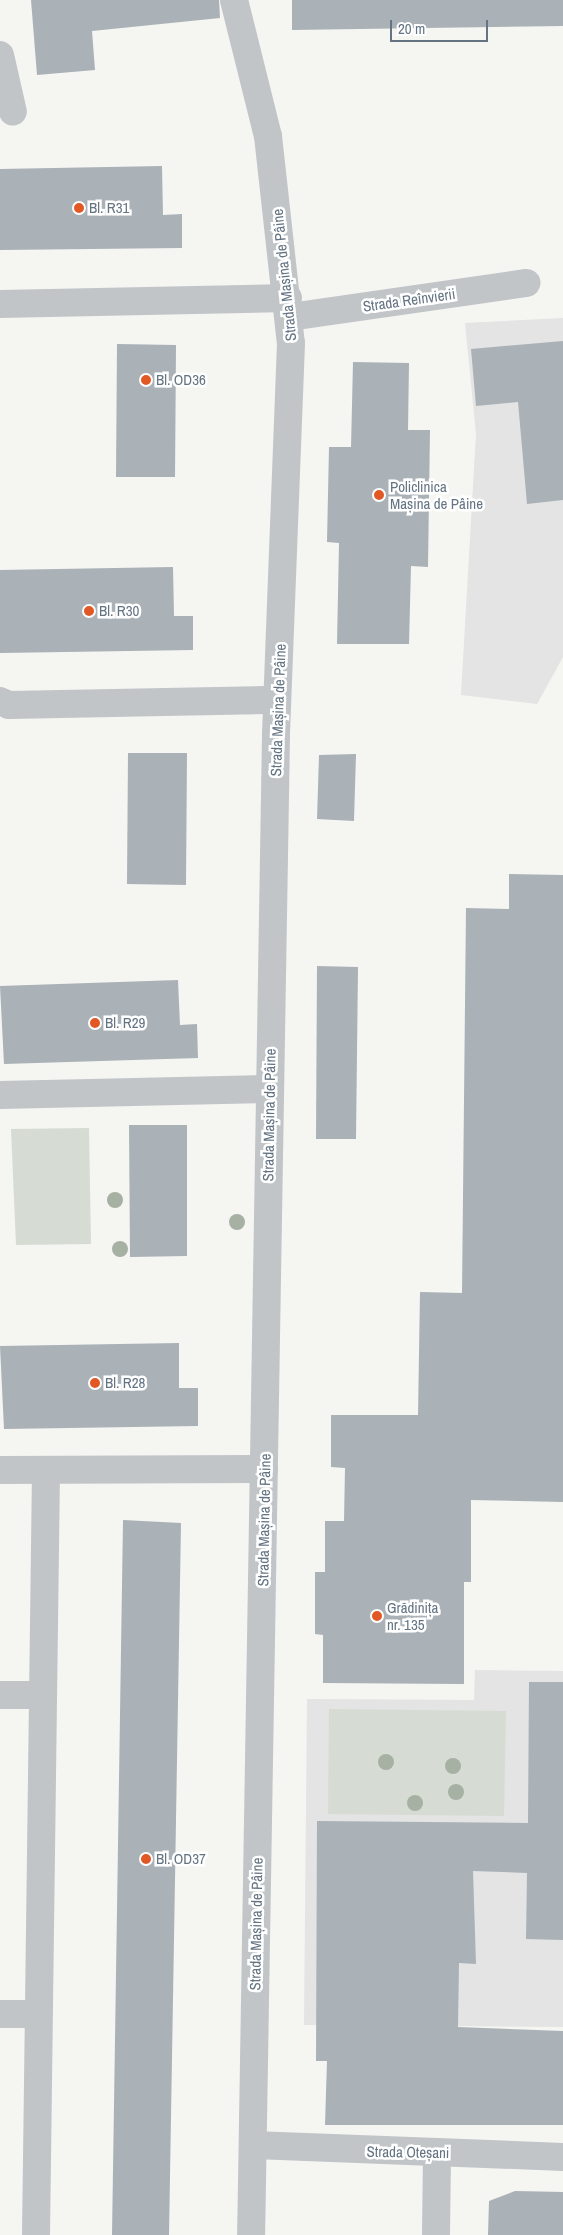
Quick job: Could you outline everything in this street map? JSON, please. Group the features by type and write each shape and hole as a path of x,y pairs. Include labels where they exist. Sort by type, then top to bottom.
{"street":[{"name":"Strada Mașina de Pâine","path":"234,0 267,130 289,308 277,700 269,1089 251,2235"},
{"path":"0,55 13,112"},
{"name":"Strada Reînvierii","path":"0,304 289,308 527,283"},
{"path":"0,701 9,705 277,700"},
{"path":"0,1095 269,1089"},
{"path":"0,1470 264,1469"},
{"path":"36,2235 37,2014 46,1470"},
{"path":"0,1695 43,1695"},
{"path":"0,2014 37,2014"},
{"name":"Strada Oteșani","path":"253,2145 563,2157"},
{"path":"436,2235 438,2152"}],"shaded area":[{"path":"563,318 563,657 537,704 461,695 476,434 465,323"},
{"path":"89,1128 91,1244 16,1245 11,1129"},
{"path":"475,1670 563,1671 563,2027 304,2025 307,1699 474,1700"},
{"path":"329,1709 506,1711 504,1816 328,1814"}],"building":[{"path":"31,0 219,0 220,18 92,31 95,70 37,75"},
{"path":"292,0 563,0 563,26 292,30"},
{"name":"Bl. R31","path":"162,166 163,215 182,214 182,248 0,250 0,169"},
{"path":"563,341 563,500 527,504 518,402 476,406 471,349"},
{"name":"Bl. OD36","path":"117,344 176,345 175,477 116,477"},
{"name":"Policlinica Mașina de Pâine","path":"353,362 409,363 408,430 430,430 428,567 411,566 409,644 337,644 339,543 327,542 329,447 351,447"},
{"name":"Bl. R30","path":"173,567 174,616 193,616 193,650 0,653 0,570"},
{"path":"128,753 187,753 186,885 127,884"},
{"path":"356,754 354,821 317,819 319,755"},
{"path":"509,874 563,875 563,1502 471,1500 471,1582 464,1582 464,1684 323,1683 323,1635 315,1634 315,1572 325,1572 325,1521 344,1521 345,1468 331,1467 331,1415 418,1415 420,1292 462,1293 466,908 509,909"},
{"path":"317,966 358,967 356,1139 316,1139"},
{"name":"Bl. R29","path":"178,980 180,1025 197,1024 198,1058 4,1064 0,986"},
{"path":"129,1125 187,1125 187,1256 130,1257"},
{"name":"Bl. R28","path":"179,1343 179,1388 198,1388 198,1426 4,1429 0,1346"},
{"name":"Bl. OD37","path":"123,1520 181,1523 169,2235 112,2235"},
{"path":"529,1682 563,1682 563,1940 526,1939 527,1873 473,1871 476,1964 459,1963 458,2027 563,2031 563,2125 325,2125 327,2061 316,2061 317,1821 528,1823"},
{"path":"515,2191 563,2192 563,2235 488,2235 489,2201"}],"place":[{"name":"Bl. R31","path":"79,208"},
{"name":"Bl. OD36","path":"146,380"},
{"name":"Policlinica Mașina de Pâine","path":"379,495"},
{"name":"Bl. R30","path":"89,611"},
{"name":"Bl. R29","path":"95,1023"},
{"name":"Bl. R28","path":"95,1383"},
{"name":"Grădinița nr. 135","path":"377,1616"},
{"name":"Bl. OD37","path":"146,1859"}]}
